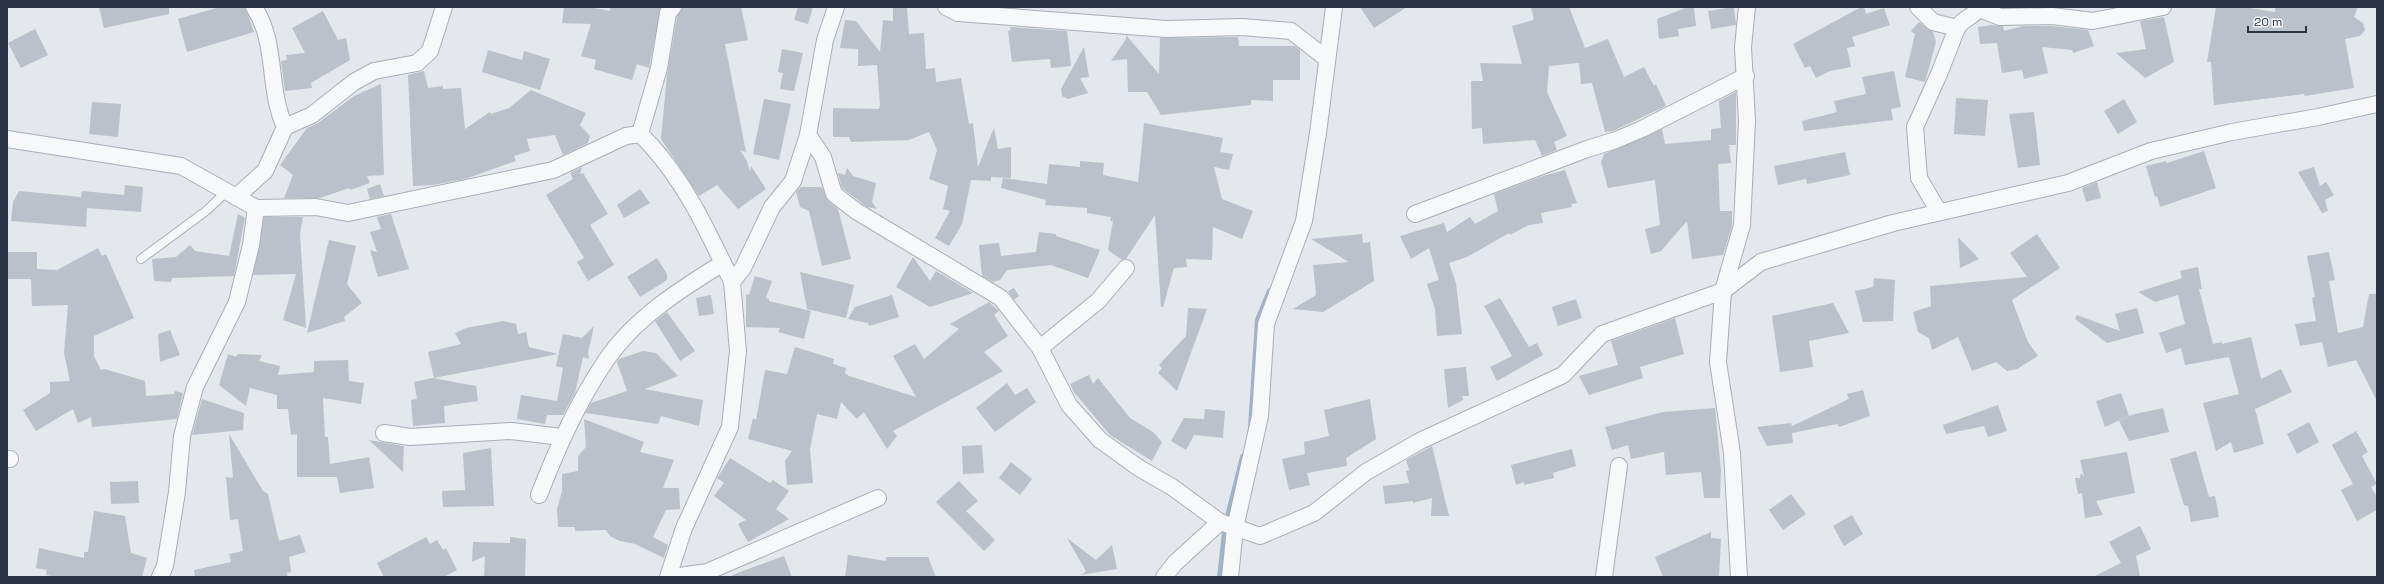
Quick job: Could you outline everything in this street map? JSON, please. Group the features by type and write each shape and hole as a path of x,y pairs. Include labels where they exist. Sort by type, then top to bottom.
{"street":[{"path":"254,7 261,17 270,43 274,93 278,113 285,127"},
{"path":"231,194 265,171 285,127 312,115 354,82 374,71 417,63 430,51 444,7"},
{"path":"640,134 659,68 668,13 673,7"},
{"path":"732,282 743,268 772,206 792,180 808,135 825,40 836,7"},
{"path":"946,7 958,14 1167,29 1242,28 1291,30 1327,58"},
{"path":"1230,577 1228,525 1260,416 1266,324 1304,222 1334,7"},
{"path":"1739,577 1732,453 1718,362 1723,291 1742,225 1747,121 1746,76 1743,47 1747,7"},
{"path":"1918,7 1933,22 1957,28"},
{"path":"1939,212 1919,178 1915,127 1961,21 1980,8 2000,17 2052,16 2093,21 2163,7"},
{"path":"1415,214 1587,149 1616,140 1746,76"},
{"path":"808,135 823,157 834,194 856,211 1001,298 1040,348 1069,405 1100,440 1139,468 1172,486 1228,525 1260,536 1314,513 1366,472 1420,441 1563,375 1602,334 1723,291 1761,262 1939,212 2068,182 2151,152 2173,146 2232,132 2318,117 2377,104"},
{"path":"7,139 181,166 256,208 316,207 348,213 553,170 626,136 640,134"},
{"path":"640,134 655,149 698,211 732,282 738,351 730,427 684,528 668,577"},
{"path":"160,577 165,566 177,492 182,436 195,387 237,302 252,244 256,208"},
{"path":"539,495 562,437 605,361 627,335 677,292 723,263"},
{"path":"1040,348 1098,301 1126,268"},
{"path":"384,433 410,437 511,431 562,437"},
{"path":"1604,577 1619,466"},
{"path":"673,577 708,572 878,498"},
{"path":"1164,577 1175,563 1228,525"}],"lane":[{"path":"141,259 231,194"}],"building":[{"path":"99,7 169,7 169,14 104,28"},
{"path":"220,7 245,7 254,32 187,52 178,19"},
{"path":"564,7 589,7 610,11 610,7 661,7 649,68 637,64 632,80 594,69 596,60 581,56 591,24 562,23"},
{"path":"682,7 741,7 748,40 725,44 746,152 740,150 747,161 750,172 751,166 766,189 738,209 717,185 699,196 661,139 667,75 677,17"},
{"path":"798,7 813,7 808,24 794,20"},
{"path":"893,7 907,7 909,34 924,33 926,69 935,68 936,82 961,78 969,124 973,123 978,167 994,128 998,149 1011,147 1011,178 991,177 991,181 971,180 962,224 949,246 935,238 950,211 943,209 948,186 929,179 937,150 929,132 909,140 851,142 849,137 833,137 833,108 879,109 880,105 877,65 858,66 858,49 840,48 845,20 856,21 880,52 883,20 893,21"},
{"path":"1360,7 1407,7 1374,28"},
{"path":"1531,7 1569,7 1585,48 1608,39 1624,77 1644,67 1654,86 1656,84 1666,106 1613,131 1605,132 1592,83 1581,84 1579,63 1549,66 1547,92 1567,136 1554,142 1557,150 1542,156 1535,140 1483,144 1482,128 1472,129 1471,81 1483,81 1480,63 1522,64 1512,26 1534,20"},
{"path":"1688,7 1694,7 1696,26 1678,29 1679,36 1659,39 1657,19"},
{"path":"1734,7 1736,25 1711,29 1708,11"},
{"path":"1861,7 1864,7 1866,14 1884,8 1890,25 1852,37 1855,46 1847,48 1851,67 1830,71 1816,78 1810,66 1805,68 1793,44"},
{"path":"2216,7 2243,7 2275,12 2275,7 2358,7 2354,17 2363,23 2365,30 2360,36 2345,39 2354,88 2305,96 2304,94 2214,105 2211,62 2207,62"},
{"path":"323,11 338,40 346,38 350,60 311,83 312,88 285,91 281,61 287,60 286,55 305,53 292,28"},
{"path":"2164,17 2174,62 2145,78 2116,53 2146,49 2140,21"},
{"path":"1919,22 1933,32 1936,42 1925,82 1905,77 1915,34 1911,31"},
{"path":"1993,25 2003,26 2004,31 2023,26 2052,26 2088,30 2094,46 2073,53 2072,50 2042,47 2048,73 2024,79 2022,70 2002,73 1997,43 1980,44 1978,27"},
{"path":"1010,27 1067,31 1071,66 1051,68 1050,59 1012,62 1008,31 1011,30"},
{"path":"35,29 48,55 21,68 8,43"},
{"path":"1126,35 1159,74 1160,38 1238,37 1239,46 1295,46 1300,50 1300,80 1273,80 1273,101 1251,100 1251,105 1161,115 1147,92 1128,92 1127,59 1111,61 1126,39"},
{"path":"1084,47 1089,77 1080,78 1088,93 1068,99 1062,96 1061,89"},
{"path":"782,49 803,53 794,91 780,89 783,73 778,72"},
{"path":"488,50 522,60 524,51 550,59 540,90 482,72"},
{"path":"424,71 428,88 443,86 443,89 461,88 465,129 490,112 491,114 509,108 531,90 586,113 580,125 590,136 588,143 563,155 555,135 527,139 530,151 514,156 516,161 465,179 433,185 413,186 408,75"},
{"path":"1894,71 1901,107 1891,109 1893,120 1804,131 1802,121 1837,112 1834,101 1866,94 1862,77"},
{"path":"381,84 384,175 367,176 370,183 350,190 349,188 320,198 284,198 293,175 280,165 307,128 318,123 354,96"},
{"path":"1736,92 1736,145 1729,145 1731,163 1718,164 1720,211 1732,211 1732,226 1723,255 1692,259 1687,221 1661,251 1651,254 1645,229 1660,225 1655,180 1608,188 1601,162 1604,154 1662,129 1665,144 1711,140 1711,129 1721,128 1719,101"},
{"path":"1956,98 1988,100 1985,136 1954,134"},
{"path":"764,99 791,104 779,160 753,154"},
{"path":"2124,99 2137,122 2118,134 2104,111"},
{"path":"92,102 121,104 118,137 89,134"},
{"path":"2034,112 2040,165 2018,168 2009,114"},
{"path":"1144,123 1223,138 1220,152 1233,154 1229,170 1214,167 1222,199 1253,211 1242,239 1213,227 1212,260 1186,259 1187,267 1174,268 1163,307 1161,307 1155,215 1126,259 1122,260 1108,250 1113,221 1110,221 1111,217 1087,213 1087,208 1045,205 1046,200 1001,188 1003,178 1047,184 1049,164 1080,167 1080,161 1104,163 1103,175 1138,182"},
{"path":"2204,151 2216,188 2160,207 2157,196 2155,197 2146,166 2166,161 2167,163"},
{"path":"1845,152 1850,175 1807,184 1806,179 1778,185 1774,166"},
{"path":"582,167 580,174 583,173 608,214 590,225 614,265 588,281 577,262 584,258 546,195 573,179 570,173"},
{"path":"2314,167 2320,186 2326,182 2334,195 2325,200 2328,211 2322,213 2298,172"},
{"path":"847,168 853,176 876,183 872,202 877,209 867,207 842,188 838,173 845,175"},
{"path":"1565,170 1577,203 1571,204 1572,207 1541,213 1543,223 1529,225 1510,235 1509,233 1467,257 1449,263 1456,283 1462,334 1437,336 1435,309 1427,284 1439,280 1429,248 1411,259 1400,236 1444,223 1447,232 1470,217 1475,224 1498,211 1494,194 1543,176"},
{"path":"2097,182 2101,198 2086,202 2082,188"},
{"path":"380,184 384,196 370,199 367,189"},
{"path":"125,185 143,187 141,212 87,208 86,227 11,221 13,202 19,191 81,197 82,191 124,195"},
{"path":"801,187 822,187 828,201 838,209 851,259 822,266 809,211 800,207 796,192"},
{"path":"640,189 650,203 624,218 617,205"},
{"path":"238,214 245,218 234,276 172,278 171,282 154,281 152,259 176,257 190,245 195,251 229,256"},
{"path":"391,214 409,269 378,277 370,250 377,252 370,232 381,229 377,217"},
{"path":"264,217 303,217 300,234 306,328 283,320 296,274 253,275"},
{"path":"1039,232 1056,234 1056,236 1100,250 1088,278 1051,265 1007,270 1000,280 993,282 982,276 979,245 999,243 1001,256 1036,252"},
{"path":"1362,234 1363,243 1370,242 1374,281 1323,312 1293,309 1316,295 1313,265 1349,262 1311,239"},
{"path":"2037,234 2060,268 2012,300 2028,342 2038,356 2017,369 2007,371 1996,362 1972,371 1958,337 1932,350 1929,338 1918,332 1913,312 1931,306 1930,286 2027,277 2010,253"},
{"path":"1958,237 1979,259 1960,268"},
{"path":"329,240 356,246 347,284 362,303 344,317 345,321 307,333"},
{"path":"98,248 102,256 106,254 134,318 94,336 94,356 101,370 105,369 145,381 146,396 174,394 175,391 183,393 177,419 92,427 91,417 78,423 73,409 36,431 23,410 50,393 50,382 70,381 64,353 68,305 32,306 31,279 7,279 7,252 37,252 37,269 57,270"},
{"path":"2329,252 2335,280 2329,281 2338,333 2363,327 2369,294 2377,294 2377,401 2356,360 2328,367 2322,342 2300,346 2295,324 2316,321 2312,298 2315,297 2307,256"},
{"path":"913,257 930,281 936,271 973,293 930,307 896,287"},
{"path":"657,258 667,274 667,280 640,297 627,277"},
{"path":"2198,267 2202,289 2199,289 2213,344 2222,342 2222,344 2251,337 2261,379 2281,369 2292,392 2255,409 2264,444 2234,453 2231,442 2216,451 2203,403 2239,394 2229,357 2185,365 2181,348 2166,353 2159,333 2185,324 2178,295 2155,302 2138,292 2182,278 2180,271"},
{"path":"800,272 854,285 846,318 807,309"},
{"path":"755,276 772,281 766,298 769,299 769,301 811,311 804,339 778,332 780,328 746,327 746,294 749,295"},
{"path":"1874,278 1895,280 1893,321 1863,322 1855,291 1873,287"},
{"path":"1014,288 1019,296 1014,300 1008,291"},
{"path":"711,295 714,314 699,316 696,298"},
{"path":"892,295 899,317 869,326 868,323 848,319 855,307"},
{"path":"1500,298 1529,347 1537,343 1543,355 1497,381 1490,367 1512,356 1484,306"},
{"path":"1576,299 1582,318 1558,326 1552,307"},
{"path":"989,302 999,311 994,315 1008,336 984,352 1003,371 893,431 897,436 887,449 864,412 857,419 841,402 837,419 817,414 810,449 813,483 787,485 785,461 792,451 748,439 753,418 756,420 765,370 787,374 795,347 834,359 833,364 846,368 845,373 849,376 916,397 893,356 915,344 924,359 959,329 950,324"},
{"path":"1833,303 1849,333 1809,341 1813,367 1780,372 1772,316"},
{"path":"1188,308 1207,309 1177,391 1158,373 1162,368 1159,365 1186,336"},
{"path":"2137,308 2144,333 2107,343 2075,319 2077,315 2120,331 2115,314"},
{"path":"667,312 695,351 680,361 655,321"},
{"path":"1675,318 1684,354 1640,367 1643,378 1589,395 1579,376 1618,365 1611,341"},
{"path":"503,321 516,324 518,334 526,332 529,347 558,354 434,378 428,352 461,344 455,333 466,328"},
{"path":"594,326 588,353 589,359 583,357 575,393 563,415 547,415 545,424 517,419 521,395 557,401 563,368 556,366 563,334 582,338"},
{"path":"170,330 180,355 160,362 158,334"},
{"path":"643,351 656,353 678,376 645,389 703,400 699,426 661,416 658,424 586,413 584,416 591,403 627,391 617,362 619,359"},
{"path":"228,354 236,357 238,354 262,355 259,361 280,366 278,375 314,372 314,361 348,360 349,381 364,383 361,404 323,398 325,437 328,437 330,464 369,457 374,488 340,493 337,477 297,477 297,434 291,435 288,409 277,409 277,395 250,388 246,406 219,385"},
{"path":"1466,367 1469,396 1462,396 1463,400 1448,408 1444,369"},
{"path":"1089,375 1093,384 1098,378 1130,418 1153,432 1162,442 1152,461 1110,435 1074,392 1070,384"},
{"path":"432,378 476,386 478,401 444,406 445,423 413,426 411,400 417,399 414,382"},
{"path":"1007,383 1015,395 1027,388 1036,402 995,432 976,408"},
{"path":"1863,390 1870,416 1839,427 1837,424 1792,433 1793,443 1767,446 1757,427 1791,423 1792,426 1849,399 1847,394"},
{"path":"2121,393 2129,416 2105,427 2096,401"},
{"path":"202,399 244,413 243,430 192,435"},
{"path":"1370,399 1376,439 1346,458 1347,466 1307,473 1310,485 1289,490 1282,459 1305,454 1304,442 1329,436 1324,410"},
{"path":"1998,405 2007,431 1988,437 1984,426 1946,434 1943,425"},
{"path":"1715,408 1721,470 1720,498 1704,498 1701,472 1666,475 1664,452 1631,459 1628,445 1612,450 1605,427 1663,412"},
{"path":"2163,408 2169,432 2129,441 2119,421 2131,415"},
{"path":"1205,409 1225,411 1223,438 1194,435 1186,450 1171,441 1184,418 1204,419"},
{"path":"584,419 644,442 640,452 674,460 663,488 679,488 680,509 666,510 653,537 668,545 664,558 635,544 620,541 610,536 606,530 575,531 575,527 558,527 557,509 562,491 562,474 578,471 578,456 586,447"},
{"path":"2309,422 2319,442 2297,454 2287,434"},
{"path":"2356,431 2368,452 2362,456 2377,484 2371,487 2377,497 2377,510 2357,521 2341,490 2353,484 2332,445"},
{"path":"229,434 263,491 268,494 279,541 300,535 306,552 289,557 291,572 287,573 288,577 195,577 194,570 231,562 229,554 243,551 238,519 230,520 226,477 233,478"},
{"path":"369,440 404,446 403,472"},
{"path":"982,445 984,473 963,474 962,446"},
{"path":"1432,446 1449,516 1431,516 1432,498 1413,503 1413,501 1385,504 1383,486 1409,483 1406,471 1409,470 1406,460"},
{"path":"491,448 494,506 443,507 442,491 465,490 463,453"},
{"path":"1572,449 1576,466 1553,473 1554,478 1524,485 1524,482 1516,485 1511,465"},
{"path":"2196,451 2209,497 2215,496 2219,517 2191,522 2188,506 2184,505 2170,459"},
{"path":"2127,452 2135,493 2096,501 2103,515 2085,518 2082,493 2078,494 2075,478 2080,478 2081,473 2084,477 2080,460"},
{"path":"730,458 770,483 773,480 789,491 776,509 789,519 748,542 738,524 746,520 714,496 724,483 717,478"},
{"path":"1011,462 1032,479 1020,495 999,478"},
{"path":"138,481 139,503 111,504 110,482"},
{"path":"959,481 978,501 966,511 995,540 984,551 936,502"},
{"path":"1791,494 1806,514 1783,530 1769,510"},
{"path":"94,511 125,516 131,553 147,558 142,577 56,577 46,575 47,570 36,568 39,548 84,558 84,552 88,552"},
{"path":"1852,515 1863,534 1844,546 1833,526"},
{"path":"2140,526 2151,549 2136,556 2140,577 2093,577 2121,563 2109,542"},
{"path":"1711,532 1711,538 1721,539 1719,577 1663,577 1655,557"},
{"path":"426,537 430,544 437,540 443,550 446,548 457,570 444,577 384,577 377,563"},
{"path":"510,537 526,539 525,577 484,577 485,556 472,562 473,542 510,543"},
{"path":"1067,538 1096,560 1112,545 1117,569 1081,575 1086,571"},
{"path":"848,555 886,561 886,557 928,557 936,577 845,577"},
{"path":"784,556 792,577 732,577 732,575"}],"waterway":[{"path":"1251,427 1258,320 1270,291"},
{"path":"1220,577 1226,524 1243,457"}]}
